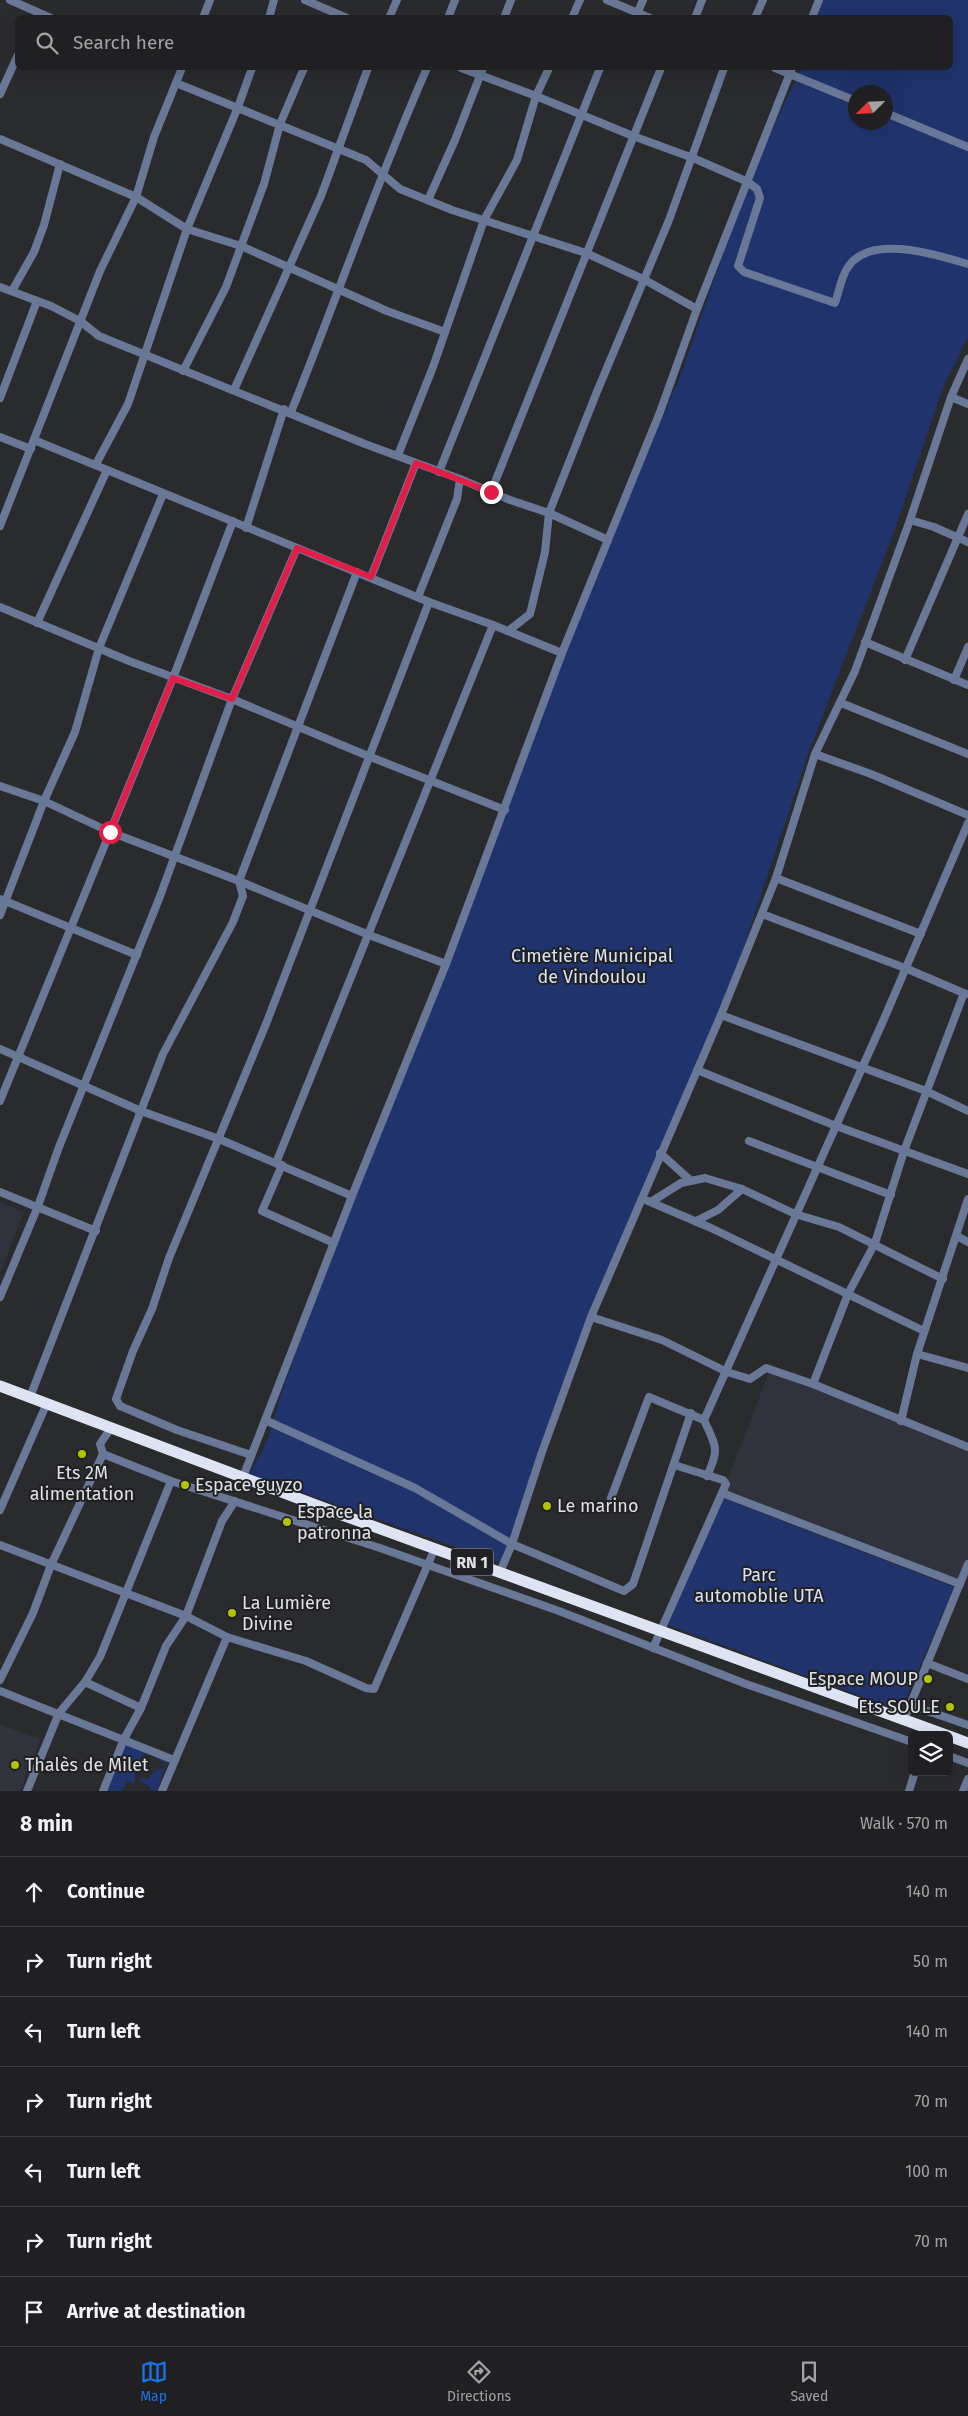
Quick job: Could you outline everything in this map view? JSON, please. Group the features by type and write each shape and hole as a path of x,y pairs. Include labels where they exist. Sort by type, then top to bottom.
{"highway":[{"name":"RN 1","path":"0,1386 904,1720 927,1731"},
{"name":"RN 1","path":"953,1737 968,1743"}],"street":[{"path":"10,0 36,14"},
{"path":"204,15 210,0"},
{"path":"270,15 274,0"},
{"path":"305,0 341,15"},
{"path":"390,15 397,0"},
{"path":"449,15 455,0"},
{"path":"505,15 511,0"},
{"path":"573,15 580,0"},
{"path":"607,0 644,15"},
{"path":"638,12 643,0"},
{"path":"696,15 702,0"},
{"path":"756,15 762,0"},
{"path":"813,15 819,0"},
{"path":"325,15 327,8"},
{"path":"625,15 628,8"},
{"path":"0,94 15,62"},
{"path":"0,526 100,271 136,197 154,137 181,70"},
{"path":"96,464 128,404 187,229 238,107 251,70"},
{"path":"183,370 226,287 264,184 280,124 303,70"},
{"path":"234,390 321,196 367,70"},
{"path":"246,528 288,411 341,288 382,172 426,70"},
{"path":"398,455 445,332 484,220 517,160 536,96 548,70"},
{"path":"439,472 583,116 599,70"},
{"path":"491,492 660,70"},
{"path":"508,631 530,614 545,552 549,513 596,394 645,280 693,158 723,70"},
{"path":"428,200 455,140 481,71 583,116 693,158 748,182 757,189 760,198 738,266 744,272 835,303 848,267 859,256 872,250 895,248 936,255 968,264"},
{"path":"243,1477 352,1196 446,964 562,653 660,412 791,71 848,97"},
{"path":"176,83 366,160 382,172 394,186 484,220 586,253 645,280 698,309"},
{"path":"893,116 968,146"},
{"path":"0,139 136,197 187,229 241,246 341,288 387,311 445,332"},
{"path":"12,291 34,252 44,225 60,164"},
{"path":"0,287 37,300 80,321 99,336 144,355 439,472 549,513 608,540"},
{"path":"0,398 37,300"},
{"path":"500,1572 512,1544 542,1452 591,1317 640,1198 721,1015 776,878 815,754 841,703 865,642 910,520 951,396 968,359"},
{"path":"951,396 968,404"},
{"path":"0,437 30,449"},
{"path":"34,440 429,602 493,624 562,653"},
{"path":"371,577 416,463"},
{"path":"37,623 108,470"},
{"path":"418,597 457,499 460,479"},
{"path":"0,915 2,900 75,732 99,648 163,494"},
{"path":"905,660 968,514"},
{"path":"910,520 968,542"},
{"path":"0,1101 73,927 173,678 233,522"},
{"path":"0,1297 137,955 232,699 297,548"},
{"path":"30,1397 96,1231 163,1054 233,922 243,896 239,881 356,572"},
{"path":"251,1455 178,1430 116,1403 130,1359 152,1308 169,1258 266,1024 429,602"},
{"path":"0,606 173,678 232,699 368,756 505,810"},
{"path":"334,1243 262,1211 429,780 493,624"},
{"path":"865,642 968,685"},
{"path":"954,680 968,647"},
{"path":"841,703 968,754"},
{"path":"815,754 871,774 968,815"},
{"path":"0,786 44,801 110,832 239,881 369,935 446,964"},
{"path":"704,1420 921,934 968,823"},
{"path":"776,878 921,934"},
{"path":"2,900 73,927 137,955"},
{"path":"762,914 905,968 966,994 926,1091 904,1151 875,1243 848,1294 812,1384"},
{"path":"721,1015 926,1091 968,1111"},
{"path":"0,1049 141,1111 219,1139 352,1196"},
{"path":"697,1070 836,1126 968,1174"},
{"path":"748,1141 891,1195"},
{"path":"660,1153 690,1180"},
{"path":"651,1202 690,1180 705,1178 742,1189 795,1214 839,1227 875,1243 943,1279"},
{"path":"696,1221 718,1210 742,1189"},
{"path":"0,1192 96,1231"},
{"path":"640,1198 696,1221 924,1331"},
{"path":"902,1420 917,1354 968,1199"},
{"path":"957,1236 968,1242"},
{"path":"591,1317 662,1340 727,1372 750,1379 766,1368 812,1384 968,1447"},
{"path":"917,1354 968,1368"},
{"path":"611,1498 649,1396 704,1420 716,1449 716,1456 707,1476"},
{"path":"0,1510 47,1403"},
{"path":"265,1420 415,1488 512,1544 620,1591 628,1590 633,1584 690,1413"},
{"path":"0,1680 33,1613 51,1565 103,1454 100,1444 111,1428"},
{"path":"103,1454 171,1481 376,1547 559,1611 746,1684 908,1741"},
{"path":"653,1648 725,1482 674,1465"},
{"path":"27,1791 59,1713 85,1682 100,1656 171,1481"},
{"path":"722,1492 960,1584"},
{"path":"103,1791 124,1739 141,1708 166,1646 186,1616 222,1521 235,1501"},
{"path":"0,1545 186,1616 227,1637 306,1661 366,1688 374,1689 435,1548"},
{"path":"904,1720 968,1564"},
{"path":"162,1791 227,1637"},
{"path":"927,1663 968,1679"},
{"path":"85,1682 141,1708"},
{"path":"0,1691 174,1760"},
{"path":"910,1705 968,1725"},
{"path":"953,1757 968,1763"},
{"path":"909,1791 914,1776"},
{"path":"963,1791 968,1779"}],"shaded area":[{"path":"0,1202 24,1212 0,1273"},
{"path":"770,1370 968,1447 968,1563 960,1584 722,1493"},
{"name":"Thalès de Milet","path":"0,1724 40,1739 20,1791 0,1791"}],"green space":[{"name":"Cimetière Municipal de Vindoulou","path":"823,0 968,0 968,337 942,390 894,532 809,751 721,1015 591,1317 504,1564 250,1474 269,1437 281,1394 365,1164 562,653 682,372 748,182 800,70 953,70 953,15 818,15"},
{"name":"Parc automoblie UTA","path":"720,1497 954,1587 901,1711 668,1625"},
{"path":"125,1742 145,1749 145,1754 142,1755 138,1764 140,1766 135,1774 134,1783 127,1781 122,1791 106,1791"},
{"path":"157,1757 167,1760 157,1791 151,1791 150,1787 139,1780 140,1777 148,1779 156,1770 164,1768 164,1762 157,1759"}],"place":[{"name":"Ets 2M alimentation","path":"82,1454"},
{"name":"Espace guyzo","path":"185,1485"},
{"name":"Le marino","path":"547,1506"},
{"name":"Espace la patronna","path":"287,1522"},
{"name":"La Lumière Divine","path":"232,1613"},
{"name":"Espace MOUP","path":"928,1679"},
{"name":"Ets SOULE","path":"950,1707"},
{"name":"Thalès de Milet","path":"15,1765"}],"route":[{"path":"110,832 173,678 232,699 297,548 371,577 416,463 491,492"}]}
